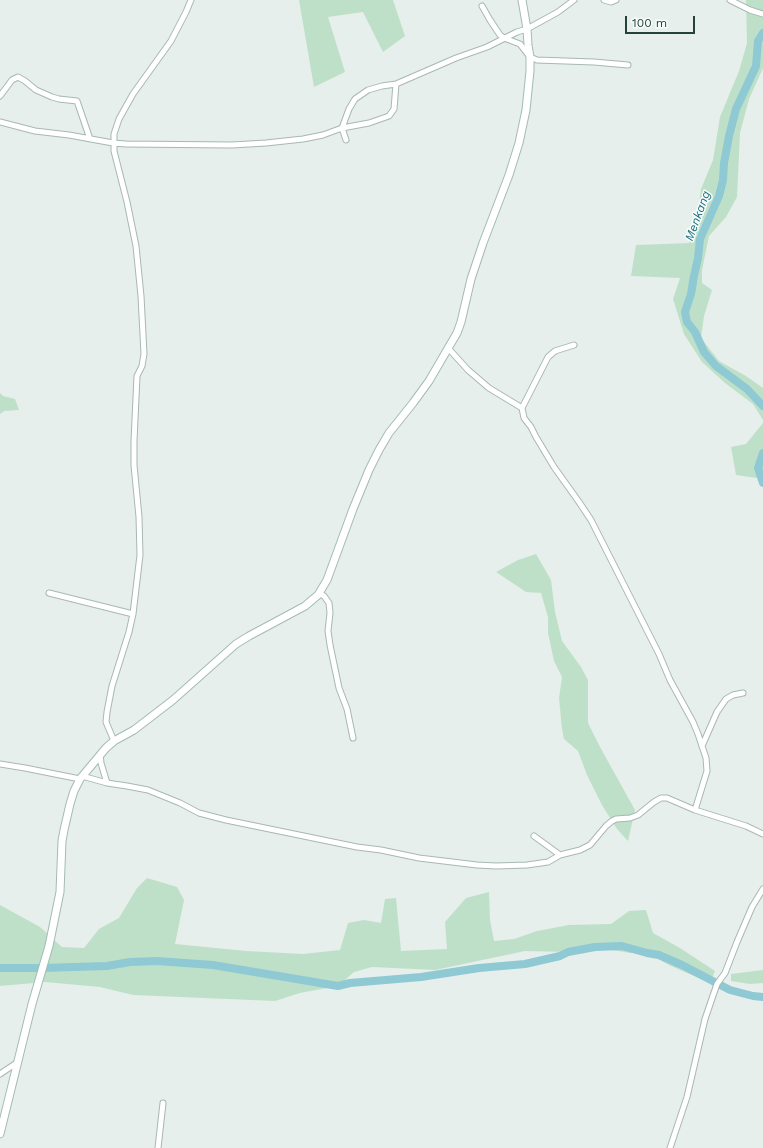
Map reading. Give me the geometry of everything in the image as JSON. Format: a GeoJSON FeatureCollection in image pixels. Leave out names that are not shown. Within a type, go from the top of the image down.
{"type":"FeatureCollection","features":[{"type":"Feature","properties":{"kind":"street"},"geometry":{"type":"LineString","coordinates":[[114,741],[106,722],[107,712],[112,686],[133,614],[140,555],[139,517],[134,465],[134,441],[137,376],[143,360],[141,296],[134,234],[113,143],[116,127],[125,108],[139,85],[172,41],[191,0]]}},
{"type":"Feature","properties":{"kind":"street"},"geometry":{"type":"LineString","coordinates":[[107,783],[100,754],[106,748],[114,741],[134,730],[173,700],[236,644],[305,606],[318,595],[327,580],[353,509],[379,450],[389,433],[429,381],[459,327],[471,279],[483,243],[510,175],[526,110],[530,57],[522,0]]}},
{"type":"Feature","properties":{"kind":"street"},"geometry":{"type":"LineString","coordinates":[[346,140],[342,128],[352,103],[358,95],[374,88],[396,84],[456,58],[487,47],[504,38],[527,29],[558,12],[574,0]]}},
{"type":"Feature","properties":{"kind":"street"},"geometry":{"type":"LineString","coordinates":[[604,0],[611,2],[616,0]]}},
{"type":"Feature","properties":{"kind":"street"},"geometry":{"type":"LineString","coordinates":[[730,0],[750,10],[763,14]]}},
{"type":"Feature","properties":{"kind":"street"},"geometry":{"type":"LineString","coordinates":[[482,6],[490,20],[504,38],[520,44],[530,57],[537,60],[628,65]]}},
{"type":"Feature","properties":{"kind":"street"},"geometry":{"type":"LineString","coordinates":[[0,96],[12,80],[18,77],[36,90],[52,97],[77,101],[90,139]]}},
{"type":"Feature","properties":{"kind":"street"},"geometry":{"type":"LineString","coordinates":[[0,122],[35,131],[69,135],[113,143],[160,145],[232,145],[266,143],[323,135],[342,128],[383,119],[391,114],[394,109],[396,84]]}},
{"type":"Feature","properties":{"kind":"street"},"geometry":{"type":"LineString","coordinates":[[574,345],[555,351],[548,358],[522,408],[524,418],[591,520],[651,638],[670,680],[693,722],[706,758],[707,771],[695,810]]}},
{"type":"Feature","properties":{"kind":"street"},"geometry":{"type":"LineString","coordinates":[[448,348],[468,370],[490,388],[522,408]]}},
{"type":"Feature","properties":{"kind":"street"},"geometry":{"type":"LineString","coordinates":[[49,593],[133,614]]}},
{"type":"Feature","properties":{"kind":"street"},"geometry":{"type":"LineString","coordinates":[[318,595],[320,594],[324,596],[329,603],[330,613],[328,631],[330,645],[339,688],[347,709],[353,738]]}},
{"type":"Feature","properties":{"kind":"street"},"geometry":{"type":"LineString","coordinates":[[702,746],[717,712],[726,699],[733,695],[743,693]]}},
{"type":"Feature","properties":{"kind":"street"},"geometry":{"type":"LineString","coordinates":[[0,1134],[32,1004],[49,946],[60,892],[62,841],[70,804],[74,791],[81,778],[106,748]]}},
{"type":"Feature","properties":{"kind":"street"},"geometry":{"type":"LineString","coordinates":[[0,764],[148,790],[180,803],[199,813],[294,835],[419,858],[477,865],[496,866],[540,864],[548,862],[560,855],[580,850],[590,845],[612,821],[638,815],[661,798],[667,798],[695,810],[746,826],[763,834]]}},
{"type":"Feature","properties":{"kind":"street"},"geometry":{"type":"LineString","coordinates":[[534,836],[560,855]]}},
{"type":"Feature","properties":{"kind":"street"},"geometry":{"type":"LineString","coordinates":[[670,1148],[687,1097],[705,1019],[716,984],[725,973],[752,907],[763,889]]}},
{"type":"Feature","properties":{"kind":"street"},"geometry":{"type":"LineString","coordinates":[[0,1074],[18,1062]]}},
{"type":"Feature","properties":{"kind":"street"},"geometry":{"type":"LineString","coordinates":[[158,1148],[163,1103]]}},
{"type":"Feature","properties":{"kind":"green space"},"geometry":{"type":"Polygon","coordinates":[[[299,0],[393,0],[405,36],[383,52],[363,12],[328,17],[345,72],[314,87],[299,0]]]}},
{"type":"Feature","properties":{"kind":"green space"},"geometry":{"type":"Polygon","coordinates":[[[746,0],[763,0],[763,68],[749,99],[740,133],[737,197],[726,217],[709,236],[702,270],[702,283],[712,290],[704,316],[701,338],[719,361],[746,376],[763,388],[763,420],[753,404],[725,383],[702,362],[684,334],[673,299],[680,278],[631,276],[636,245],[689,243],[695,230],[701,189],[713,160],[720,117],[739,71],[747,43],[746,0]]]}},
{"type":"Feature","properties":{"kind":"green space"},"geometry":{"type":"Polygon","coordinates":[[[0,393],[3,396],[15,399],[19,410],[4,411],[0,414],[0,393]]]}},
{"type":"Feature","properties":{"kind":"green space"},"geometry":{"type":"Polygon","coordinates":[[[763,423],[763,479],[736,475],[731,447],[746,444],[763,423]]]}},
{"type":"Feature","properties":{"kind":"green space"},"geometry":{"type":"Polygon","coordinates":[[[536,554],[551,580],[555,612],[562,641],[581,667],[588,680],[588,723],[635,810],[628,841],[617,829],[602,805],[587,775],[578,751],[564,739],[559,698],[562,677],[554,661],[548,633],[548,617],[541,593],[526,592],[496,572],[518,560],[536,554]]]}},
{"type":"Feature","properties":{"kind":"green space"},"geometry":{"type":"Polygon","coordinates":[[[147,878],[177,887],[184,900],[175,944],[246,951],[303,954],[340,950],[348,923],[364,920],[381,923],[385,899],[396,898],[401,951],[447,949],[445,922],[466,898],[489,892],[490,920],[494,941],[514,939],[537,931],[569,925],[611,924],[629,911],[646,910],[653,933],[680,948],[715,971],[710,983],[671,966],[647,953],[630,953],[595,947],[568,952],[525,951],[435,970],[372,967],[354,972],[338,986],[300,993],[275,1001],[133,995],[100,987],[45,982],[0,986],[0,905],[40,927],[62,947],[84,948],[99,929],[119,918],[137,888],[147,878]]]}},
{"type":"Feature","properties":{"kind":"green space"},"geometry":{"type":"Polygon","coordinates":[[[763,970],[763,983],[750,984],[731,981],[731,974],[763,970]]]}},
{"type":"Feature","properties":{"kind":"waterway","name":"Menkang"},"geometry":{"type":"LineString","coordinates":[[763,33],[758,41],[756,66],[736,109],[729,136],[724,163],[723,180],[719,196],[700,239],[691,294],[685,312],[687,322],[695,332],[704,352],[716,366],[747,389],[763,406]]}},
{"type":"Feature","properties":{"kind":"waterway","name":"Menkang"},"geometry":{"type":"LineString","coordinates":[[763,453],[758,468],[763,483]]}},
{"type":"Feature","properties":{"kind":"waterway"},"geometry":{"type":"LineString","coordinates":[[0,968],[107,966],[130,962],[157,961],[213,965],[338,986],[350,983],[421,977],[479,968],[525,964],[560,956],[568,952],[595,947],[622,946],[659,955],[682,965],[730,990],[763,997]]}}]}
